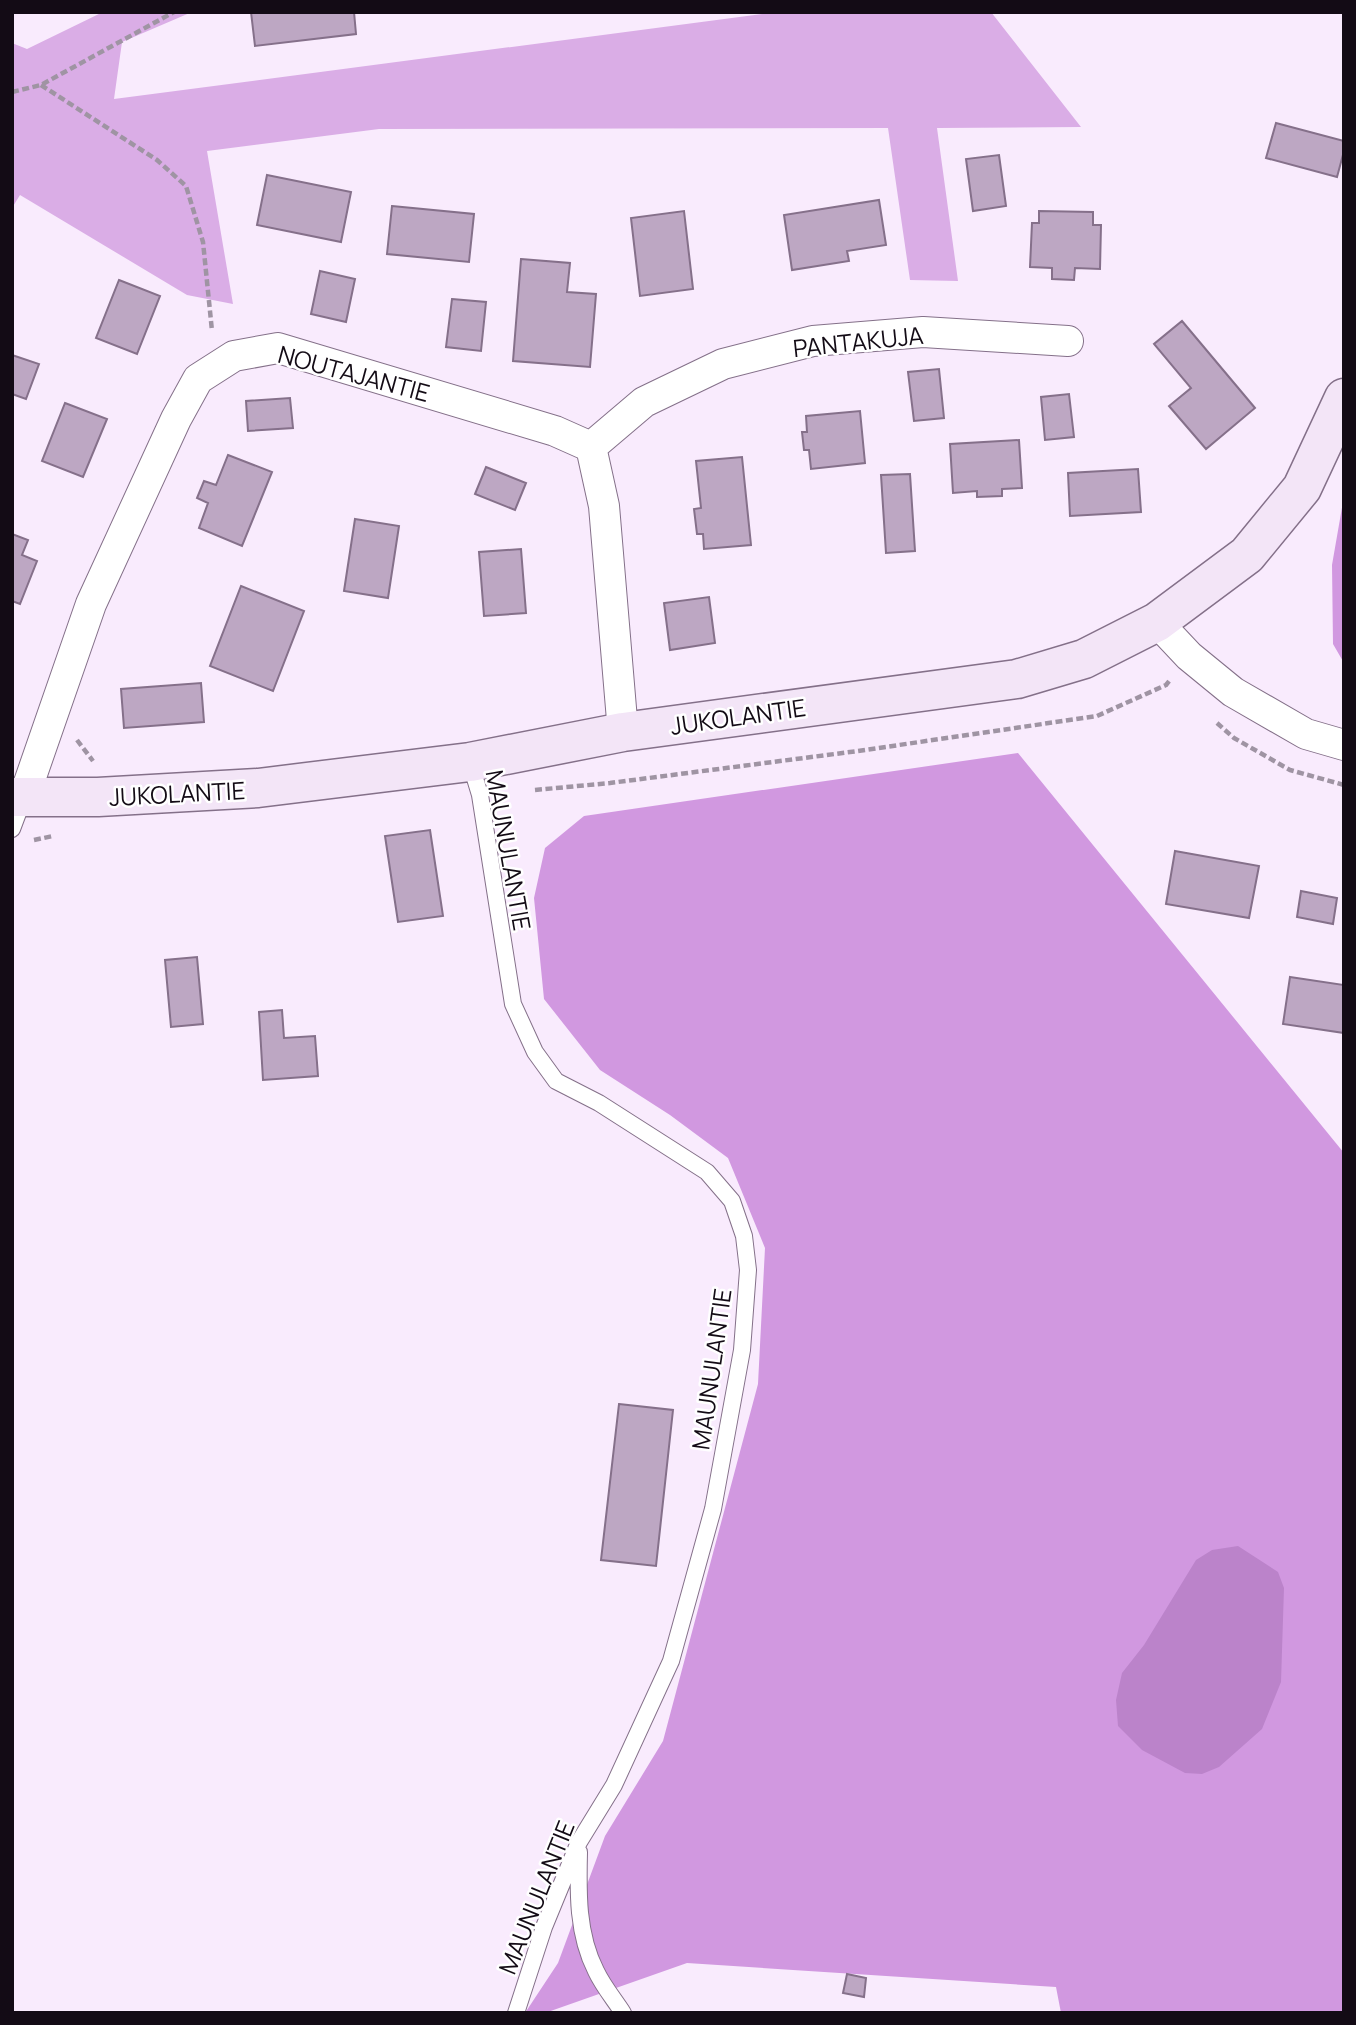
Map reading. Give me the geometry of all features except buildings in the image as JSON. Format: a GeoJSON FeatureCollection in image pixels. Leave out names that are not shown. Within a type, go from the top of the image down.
{"type":"FeatureCollection","features":[{"type":"Feature","properties":{"kind":"street","name":"PANTAKUJA"},"geometry":{"type":"LineString","coordinates":[[591,447],[644,402],[723,364],[813,341],[923,332],[1068,341]]}},
{"type":"Feature","properties":{"kind":"street","name":"NOUTAJANTIE"},"geometry":{"type":"LineString","coordinates":[[16,807],[97,591],[176,418],[198,379],[233,356],[278,348],[555,431],[591,447]]}},
{"type":"Feature","properties":{"kind":"street","name":"JUKOLANTIE"},"geometry":{"type":"LineString","coordinates":[[16,807],[98,797],[258,788],[470,762],[623,732],[1017,679],[1084,659],[1157,622],[1247,555],[1301,488],[1344,398]]}},
{"type":"Feature","properties":{"kind":"street"},"geometry":{"type":"LineString","coordinates":[[591,447],[604,506],[623,732]]}},
{"type":"Feature","properties":{"kind":"street"},"geometry":{"type":"LineString","coordinates":[[1157,622],[1189,656],[1233,692],[1306,734],[1344,745]]}},
{"type":"Feature","properties":{"kind":"lane","name":"MAUNULANTIE"},"geometry":{"type":"LineString","coordinates":[[470,762],[480,795],[513,1004],[535,1052],[556,1081],[598,1103],[707,1172],[732,1201],[744,1236],[748,1270],[742,1350],[713,1509],[671,1661],[614,1785],[579,1842],[544,1927],[516,2013]]}},
{"type":"Feature","properties":{"kind":"lane"},"geometry":{"type":"LineString","coordinates":[[579,1842],[578,1889],[583,1938],[596,1972],[623,2013]]}},
{"type":"Feature","properties":{"kind":"path"},"geometry":{"type":"LineString","coordinates":[[12,92],[41,85],[174,12]]}},
{"type":"Feature","properties":{"kind":"path"},"geometry":{"type":"LineString","coordinates":[[41,85],[157,160],[186,186],[203,242],[218,366]]}},
{"type":"Feature","properties":{"kind":"shaded area"},"geometry":{"type":"Polygon","coordinates":[[[103,12],[192,12],[122,42],[114,99],[778,12],[991,12],[1081,127],[937,128],[958,281],[910,280],[888,128],[379,129],[207,151],[233,304],[187,295],[20,195],[12,208],[12,43],[27,49],[103,12]]]}},
{"type":"Feature","properties":{"kind":"shaded area"},"geometry":{"type":"Polygon","coordinates":[[[1344,496],[1344,663],[1333,644],[1332,565],[1344,496]]]}},
{"type":"Feature","properties":{"kind":"shaded area"},"geometry":{"type":"Polygon","coordinates":[[[1018,753],[1344,1153],[1344,2013],[1061,2013],[1056,1987],[687,1963],[545,2013],[525,2013],[558,1963],[605,1836],[663,1741],[758,1384],[765,1248],[728,1158],[670,1115],[600,1070],[544,999],[534,898],[545,848],[584,816],[1018,753]]]}},
{"type":"Feature","properties":{"kind":"shaded area"},"geometry":{"type":"Polygon","coordinates":[[[1238,1546],[1278,1572],[1284,1588],[1281,1682],[1262,1729],[1219,1767],[1202,1774],[1185,1773],[1142,1750],[1118,1726],[1116,1700],[1122,1673],[1144,1645],[1196,1560],[1212,1550],[1238,1546]]]}}]}
